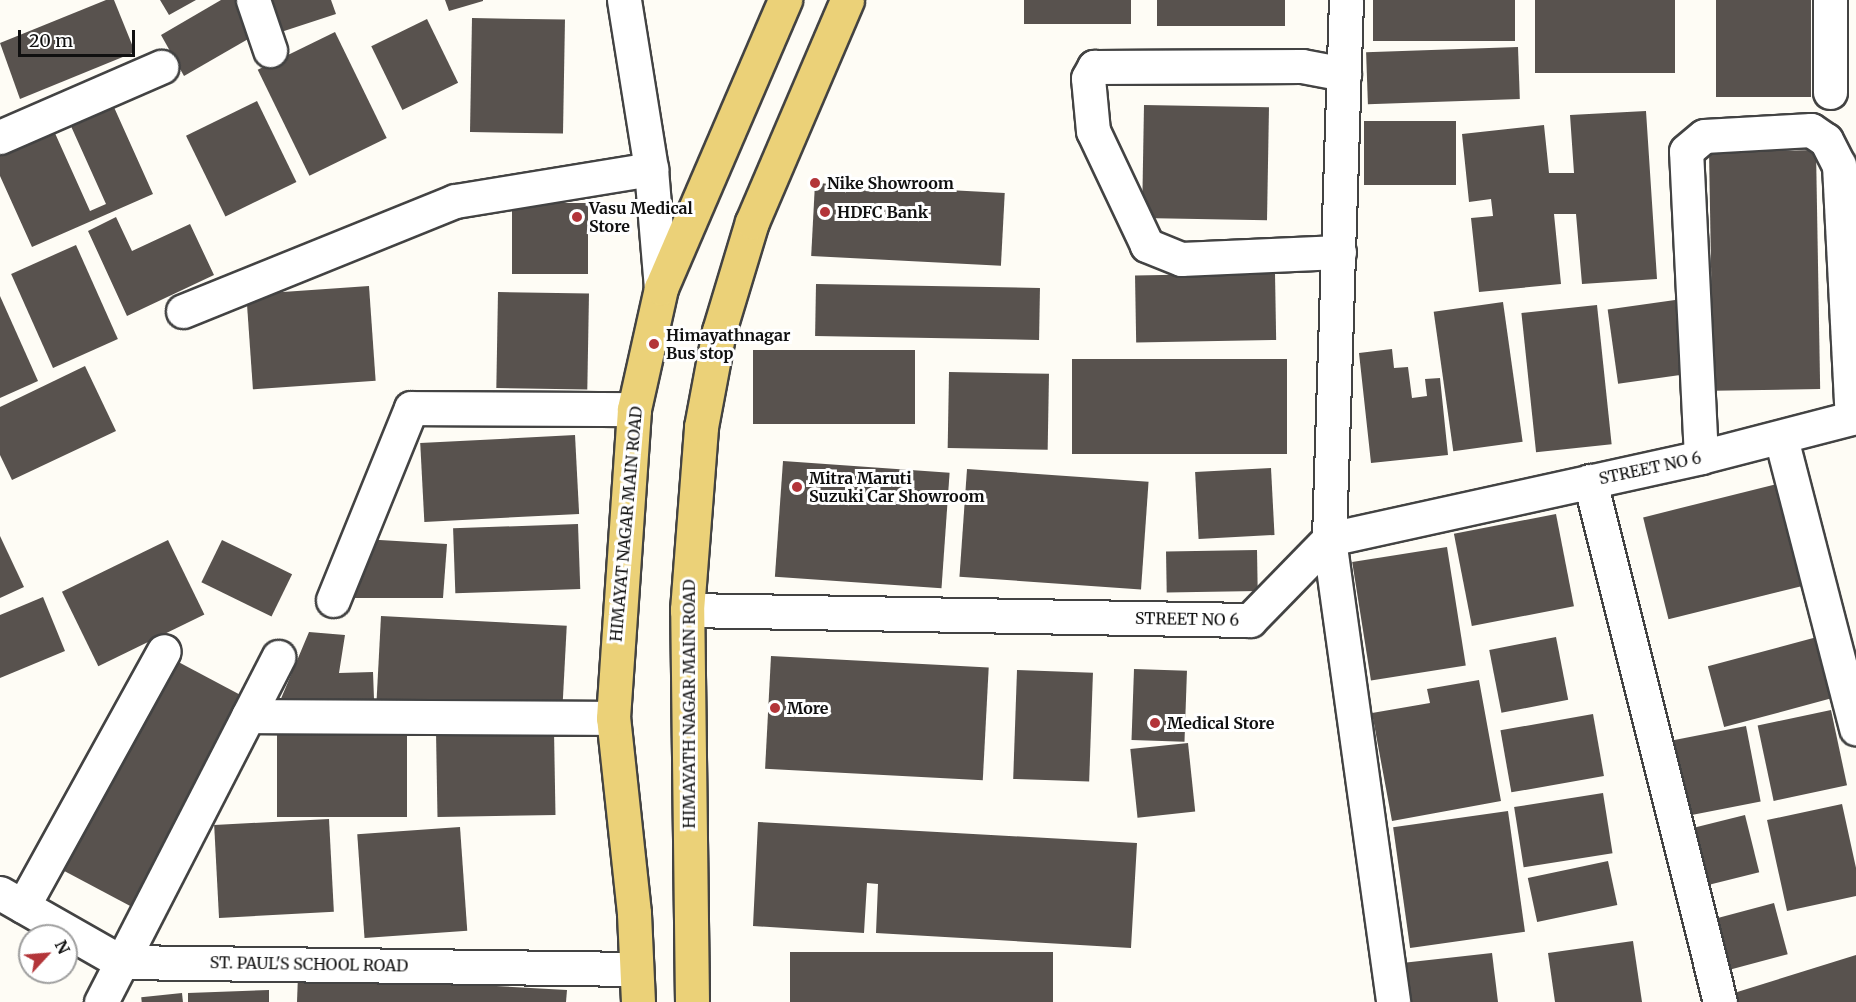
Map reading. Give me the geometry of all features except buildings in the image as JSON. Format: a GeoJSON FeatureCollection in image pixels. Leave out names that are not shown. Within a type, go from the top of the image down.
{"type":"FeatureCollection","features":[{"type":"Feature","properties":{"kind":"main road","name":"HIMAYAT NAGAR MAIN ROAD"},"geometry":{"type":"LineString","coordinates":[[638,1002],[634,913],[612,718],[634,409],[661,288],[785,0]]}},
{"type":"Feature","properties":{"kind":"main road","name":"HIMAYATH NAGAR MAIN ROAD"},"geometry":{"type":"LineString","coordinates":[[693,1002],[687,610],[700,427],[719,331],[753,222],[847,0]]}},
{"type":"Feature","properties":{"kind":"street"},"geometry":{"type":"LineString","coordinates":[[253,0],[270,50]]}},
{"type":"Feature","properties":{"kind":"street"},"geometry":{"type":"LineString","coordinates":[[624,0],[651,169],[661,288]]}},
{"type":"Feature","properties":{"kind":"street"},"geometry":{"type":"LineString","coordinates":[[1346,0],[1329,539],[1393,1002]]}},
{"type":"Feature","properties":{"kind":"street"},"geometry":{"type":"LineString","coordinates":[[1830,0],[1830,92]]}},
{"type":"Feature","properties":{"kind":"street"},"geometry":{"type":"LineString","coordinates":[[1339,252],[1181,259],[1147,245],[1092,131],[1088,78],[1095,67],[1302,66],[1344,74]]}},
{"type":"Feature","properties":{"kind":"street"},"geometry":{"type":"LineString","coordinates":[[0,137],[160,67]]}},
{"type":"Feature","properties":{"kind":"street"},"geometry":{"type":"LineString","coordinates":[[1701,457],[1686,151],[1704,136],[1811,130],[1826,140],[1839,165],[1854,417]]}},
{"type":"Feature","properties":{"kind":"street"},"geometry":{"type":"LineString","coordinates":[[183,311],[455,201],[651,169]]}},
{"type":"Feature","properties":{"kind":"street"},"geometry":{"type":"LineString","coordinates":[[333,600],[411,408],[634,409]]}},
{"type":"Feature","properties":{"kind":"street","name":"STREET NO 6"},"geometry":{"type":"LineString","coordinates":[[687,610],[1250,620],[1329,539],[1701,457],[1781,438],[1854,417]]}},
{"type":"Feature","properties":{"kind":"street"},"geometry":{"type":"LineString","coordinates":[[1781,438],[1856,728]]}},
{"type":"Feature","properties":{"kind":"street"},"geometry":{"type":"LineString","coordinates":[[1590,482],[1720,1002]]}},
{"type":"Feature","properties":{"kind":"street"},"geometry":{"type":"LineString","coordinates":[[12,900],[164,651]]}},
{"type":"Feature","properties":{"kind":"street"},"geometry":{"type":"LineString","coordinates":[[101,1002],[279,657]]}},
{"type":"Feature","properties":{"kind":"street"},"geometry":{"type":"LineString","coordinates":[[248,716],[612,718]]}},
{"type":"Feature","properties":{"kind":"street","name":"ST. PAUL'S SCHOOL ROAD"},"geometry":{"type":"LineString","coordinates":[[12,900],[121,962],[636,969]]}},
{"type":"Feature","properties":{"kind":"place","name":"Nike Showroom"},"geometry":{"type":"Point","coordinates":[815,183]}},
{"type":"Feature","properties":{"kind":"place","name":"HDFC Bank"},"geometry":{"type":"Point","coordinates":[825,212]}},
{"type":"Feature","properties":{"kind":"place","name":"Vasu Medical Store"},"geometry":{"type":"Point","coordinates":[577,217]}},
{"type":"Feature","properties":{"kind":"place","name":"Himayathnagar Bus stop"},"geometry":{"type":"Point","coordinates":[654,344]}},
{"type":"Feature","properties":{"kind":"place","name":"Mitra Maruti Suzuki Car Showroom"},"geometry":{"type":"Point","coordinates":[797,487]}},
{"type":"Feature","properties":{"kind":"place","name":"More"},"geometry":{"type":"Point","coordinates":[775,708]}},
{"type":"Feature","properties":{"kind":"place","name":"Medical Store"},"geometry":{"type":"Point","coordinates":[1155,723]}}]}
